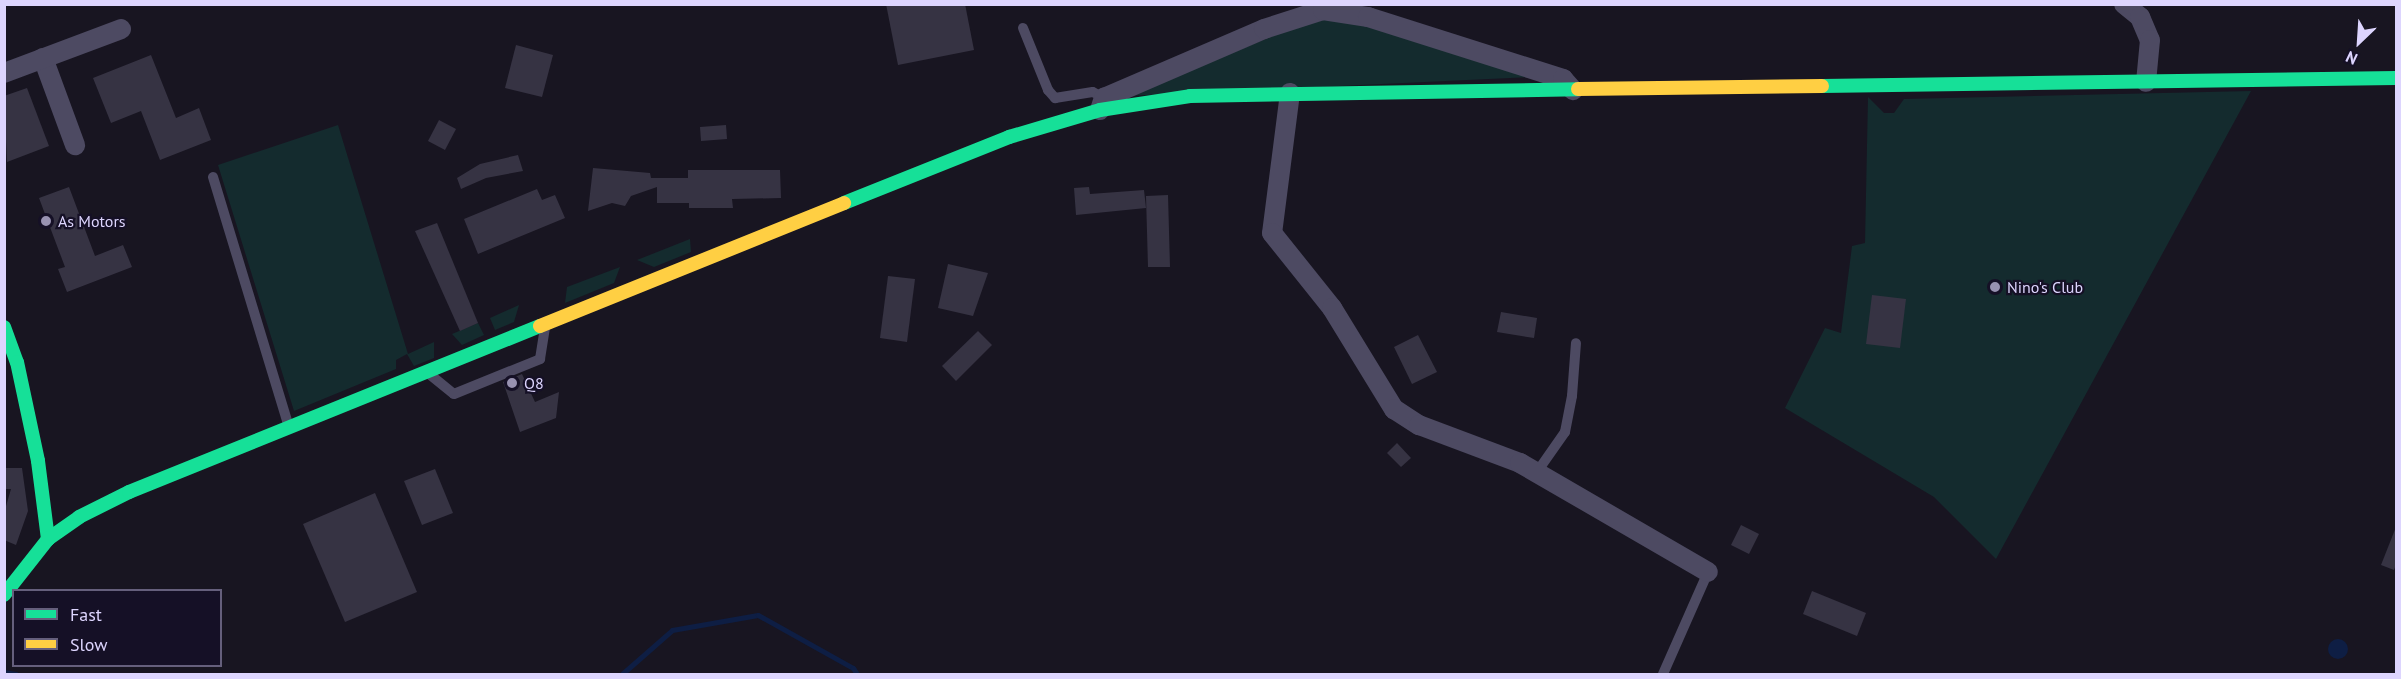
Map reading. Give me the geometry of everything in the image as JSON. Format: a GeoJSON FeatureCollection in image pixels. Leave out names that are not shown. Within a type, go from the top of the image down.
{"type":"FeatureCollection","features":[{"type":"Feature","properties":{"kind":"main road"},"geometry":{"type":"LineString","coordinates":[[4,596],[48,539],[79,517],[129,492],[1009,137],[1102,104],[1190,96],[1290,93],[2397,78]]}},
{"type":"Feature","properties":{"kind":"main road"},"geometry":{"type":"LineString","coordinates":[[4,327],[17,362],[33,439],[48,539]]}},
{"type":"Feature","properties":{"kind":"street"},"geometry":{"type":"LineString","coordinates":[[2124,4],[2140,17],[2150,40],[2146,82]]}},
{"type":"Feature","properties":{"kind":"street"},"geometry":{"type":"LineString","coordinates":[[1102,104],[1264,29],[1321,8],[1368,17],[1531,68],[1563,79],[1573,90]]}},
{"type":"Feature","properties":{"kind":"street"},"geometry":{"type":"LineString","coordinates":[[4,73],[121,29]]}},
{"type":"Feature","properties":{"kind":"street"},"geometry":{"type":"LineString","coordinates":[[43,58],[75,144]]}},
{"type":"Feature","properties":{"kind":"street"},"geometry":{"type":"LineString","coordinates":[[1290,93],[1272,233],[1332,308],[1395,409],[1419,425],[1537,472],[1708,573]]}},
{"type":"Feature","properties":{"kind":"lane"},"geometry":{"type":"LineString","coordinates":[[1023,28],[1048,90],[1055,98],[1094,92],[1102,104]]}},
{"type":"Feature","properties":{"kind":"lane"},"geometry":{"type":"LineString","coordinates":[[213,177],[289,427]]}},
{"type":"Feature","properties":{"kind":"lane"},"geometry":{"type":"LineString","coordinates":[[428,373],[454,394],[540,360],[545,324]]}},
{"type":"Feature","properties":{"kind":"lane"},"geometry":{"type":"LineString","coordinates":[[1537,472],[1550,459],[1565,432],[1572,396],[1576,343]]}},
{"type":"Feature","properties":{"kind":"lane"},"geometry":{"type":"LineString","coordinates":[[1664,675],[1708,573]]}},
{"type":"Feature","properties":{"kind":"green space"},"geometry":{"type":"Polygon","coordinates":[[[1325,19],[1369,24],[1534,77],[1125,96],[1308,22],[1325,19]]]}},
{"type":"Feature","properties":{"kind":"green space","name":"Nino's Club"},"geometry":{"type":"Polygon","coordinates":[[[2251,91],[1996,559],[1934,497],[1785,408],[1825,328],[1841,333],[1852,246],[1865,243],[1868,97],[1884,113],[1894,113],[1904,99],[2251,91]]]}},
{"type":"Feature","properties":{"kind":"green space"},"geometry":{"type":"Polygon","coordinates":[[[338,125],[408,354],[434,342],[434,358],[414,366],[407,354],[396,360],[396,369],[294,411],[218,165],[338,125]]]}},
{"type":"Feature","properties":{"kind":"green space"},"geometry":{"type":"Polygon","coordinates":[[[690,239],[691,252],[654,267],[637,260],[690,239]]]}},
{"type":"Feature","properties":{"kind":"green space"},"geometry":{"type":"Polygon","coordinates":[[[620,267],[614,283],[565,303],[567,287],[620,267]]]}},
{"type":"Feature","properties":{"kind":"green space"},"geometry":{"type":"Polygon","coordinates":[[[519,305],[514,322],[495,330],[490,318],[519,305]]]}},
{"type":"Feature","properties":{"kind":"green space"},"geometry":{"type":"Polygon","coordinates":[[[478,323],[484,335],[462,345],[452,334],[478,323]]]}},
{"type":"Feature","properties":{"kind":"water"},"geometry":{"type":"Polygon","coordinates":[[[2334,639],[2342,639],[2348,645],[2348,653],[2342,659],[2334,659],[2328,653],[2328,645],[2334,639]]]}},
{"type":"Feature","properties":{"kind":"building"},"geometry":{"type":"Polygon","coordinates":[[[886,4],[965,4],[974,50],[898,65],[886,4]]]}},
{"type":"Feature","properties":{"kind":"building"},"geometry":{"type":"Polygon","coordinates":[[[516,45],[553,55],[542,97],[505,88],[516,45]]]}},
{"type":"Feature","properties":{"kind":"building"},"geometry":{"type":"Polygon","coordinates":[[[151,55],[176,118],[199,108],[211,140],[160,160],[141,111],[111,123],[93,78],[151,55]]]}},
{"type":"Feature","properties":{"kind":"building"},"geometry":{"type":"Polygon","coordinates":[[[27,88],[49,146],[7,162],[4,96],[27,88]]]}},
{"type":"Feature","properties":{"kind":"building"},"geometry":{"type":"Polygon","coordinates":[[[439,120],[456,129],[445,150],[428,141],[439,120]]]}},
{"type":"Feature","properties":{"kind":"building"},"geometry":{"type":"Polygon","coordinates":[[[726,125],[727,139],[701,141],[700,127],[726,125]]]}},
{"type":"Feature","properties":{"kind":"building"},"geometry":{"type":"Polygon","coordinates":[[[518,155],[523,171],[486,178],[461,189],[457,178],[480,164],[518,155]]]}},
{"type":"Feature","properties":{"kind":"building"},"geometry":{"type":"Polygon","coordinates":[[[593,168],[650,173],[651,178],[688,178],[688,170],[780,170],[781,198],[732,199],[733,208],[689,208],[689,203],[657,203],[657,187],[631,196],[625,206],[612,203],[588,211],[593,168]]]}},
{"type":"Feature","properties":{"kind":"building"},"geometry":{"type":"Polygon","coordinates":[[[69,187],[95,256],[123,245],[132,267],[67,292],[58,269],[65,267],[39,198],[69,187]]]}},
{"type":"Feature","properties":{"kind":"building"},"geometry":{"type":"Polygon","coordinates":[[[1089,187],[1090,194],[1144,190],[1146,208],[1076,215],[1074,188],[1089,187]]]}},
{"type":"Feature","properties":{"kind":"building"},"geometry":{"type":"Polygon","coordinates":[[[537,189],[542,200],[555,195],[565,218],[478,254],[464,219],[537,189]]]}},
{"type":"Feature","properties":{"kind":"building"},"geometry":{"type":"Polygon","coordinates":[[[1168,195],[1170,267],[1148,267],[1146,196],[1168,195]]]}},
{"type":"Feature","properties":{"kind":"building"},"geometry":{"type":"Polygon","coordinates":[[[437,223],[478,323],[460,331],[415,231],[437,223]]]}},
{"type":"Feature","properties":{"kind":"building"},"geometry":{"type":"Polygon","coordinates":[[[948,264],[988,273],[973,316],[938,308],[948,264]]]}},
{"type":"Feature","properties":{"kind":"building"},"geometry":{"type":"Polygon","coordinates":[[[888,276],[915,279],[907,342],[880,338],[888,276]]]}},
{"type":"Feature","properties":{"kind":"building"},"geometry":{"type":"Polygon","coordinates":[[[1872,295],[1906,299],[1900,348],[1866,344],[1872,295]]]}},
{"type":"Feature","properties":{"kind":"building"},"geometry":{"type":"Polygon","coordinates":[[[1501,312],[1537,318],[1534,338],[1497,332],[1501,312]]]}},
{"type":"Feature","properties":{"kind":"building"},"geometry":{"type":"Polygon","coordinates":[[[978,331],[992,345],[956,381],[942,366],[978,331]]]}},
{"type":"Feature","properties":{"kind":"building"},"geometry":{"type":"Polygon","coordinates":[[[1418,335],[1437,372],[1412,384],[1394,347],[1418,335]]]}},
{"type":"Feature","properties":{"kind":"building"},"geometry":{"type":"Polygon","coordinates":[[[522,374],[535,402],[559,392],[556,418],[520,432],[503,382],[522,374]]]}},
{"type":"Feature","properties":{"kind":"building"},"geometry":{"type":"Polygon","coordinates":[[[1397,443],[1411,458],[1401,467],[1387,453],[1397,443]]]}},
{"type":"Feature","properties":{"kind":"building"},"geometry":{"type":"Polygon","coordinates":[[[4,468],[22,468],[28,511],[16,545],[4,540],[4,513],[11,489],[4,489],[4,468]]]}},
{"type":"Feature","properties":{"kind":"building"},"geometry":{"type":"Polygon","coordinates":[[[435,469],[453,513],[422,525],[404,481],[435,469]]]}},
{"type":"Feature","properties":{"kind":"building"},"geometry":{"type":"Polygon","coordinates":[[[375,493],[417,592],[345,622],[303,524],[375,493]]]}},
{"type":"Feature","properties":{"kind":"building"},"geometry":{"type":"Polygon","coordinates":[[[1741,525],[1759,534],[1749,554],[1731,545],[1741,525]]]}},
{"type":"Feature","properties":{"kind":"building"},"geometry":{"type":"Polygon","coordinates":[[[2396,527],[2397,562],[2394,570],[2381,565],[2396,527]]]}},
{"type":"Feature","properties":{"kind":"building"},"geometry":{"type":"Polygon","coordinates":[[[1812,591],[1866,613],[1857,636],[1803,614],[1812,591]]]}},
{"type":"Feature","properties":{"kind":"waterway"},"geometry":{"type":"LineString","coordinates":[[622,674],[672,630],[758,615],[853,668],[857,674]]}},
{"type":"Feature","properties":{"kind":"waterway"},"geometry":{"type":"LineString","coordinates":[[4,672],[16,674]]}},
{"type":"Feature","properties":{"kind":"traffic: fast"},"geometry":{"type":"LineString","coordinates":[[1822,86],[2396,78]]}},
{"type":"Feature","properties":{"kind":"traffic: fast"},"geometry":{"type":"LineString","coordinates":[[844,203],[1009,137],[1100,110],[1190,96],[1578,89]]}},
{"type":"Feature","properties":{"kind":"traffic: fast"},"geometry":{"type":"LineString","coordinates":[[4,595],[48,539],[79,517],[129,492],[540,326]]}},
{"type":"Feature","properties":{"kind":"traffic: fast"},"geometry":{"type":"LineString","coordinates":[[4,327],[17,362],[38,461],[48,539]]}},
{"type":"Feature","properties":{"kind":"traffic: slow"},"geometry":{"type":"LineString","coordinates":[[1578,89],[1822,86]]}},
{"type":"Feature","properties":{"kind":"traffic: slow"},"geometry":{"type":"LineString","coordinates":[[540,326],[844,203]]}},
{"type":"Feature","properties":{"kind":"place","name":"As Motors"},"geometry":{"type":"Point","coordinates":[46,221]}},
{"type":"Feature","properties":{"kind":"place","name":"Nino's Club"},"geometry":{"type":"Point","coordinates":[1995,287]}},
{"type":"Feature","properties":{"kind":"place","name":"Q8"},"geometry":{"type":"Point","coordinates":[512,383]}}]}
